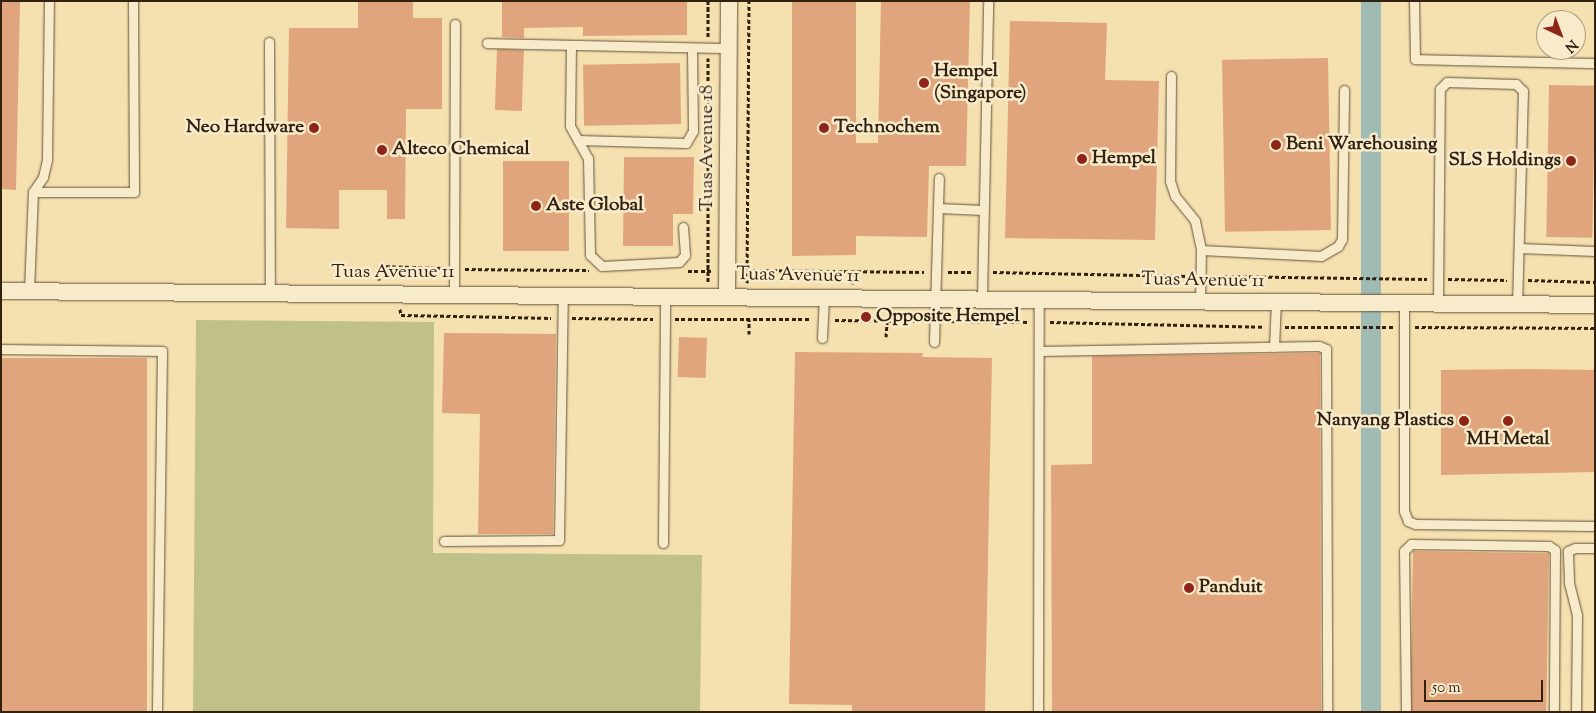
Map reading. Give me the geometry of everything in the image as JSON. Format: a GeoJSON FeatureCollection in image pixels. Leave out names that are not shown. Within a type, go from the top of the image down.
{"type":"FeatureCollection","features":[{"type":"Feature","properties":{"kind":"street","name":"Tuas Avenue 18"},"geometry":{"type":"LineString","coordinates":[[727,295],[729,1]]}},
{"type":"Feature","properties":{"kind":"street","name":"Tuas Avenue 11"},"geometry":{"type":"LineString","coordinates":[[1,291],[747,295],[1595,305]]}},
{"type":"Feature","properties":{"kind":"lane"},"geometry":{"type":"LineString","coordinates":[[29,291],[33,192],[43,177],[47,160],[49,1]]}},
{"type":"Feature","properties":{"kind":"lane"},"geometry":{"type":"LineString","coordinates":[[33,192],[134,192],[133,1]]}},
{"type":"Feature","properties":{"kind":"lane"},"geometry":{"type":"LineString","coordinates":[[982,298],[988,1]]}},
{"type":"Feature","properties":{"kind":"lane"},"geometry":{"type":"LineString","coordinates":[[1414,1],[1415,60],[1595,63]]}},
{"type":"Feature","properties":{"kind":"lane"},"geometry":{"type":"LineString","coordinates":[[454,293],[456,24]]}},
{"type":"Feature","properties":{"kind":"lane"},"geometry":{"type":"LineString","coordinates":[[269,42],[270,292]]}},
{"type":"Feature","properties":{"kind":"lane"},"geometry":{"type":"LineString","coordinates":[[487,43],[729,48]]}},
{"type":"Feature","properties":{"kind":"lane"},"geometry":{"type":"LineString","coordinates":[[571,45],[570,126],[588,158],[590,255],[602,266],[679,262],[685,255],[683,227]]}},
{"type":"Feature","properties":{"kind":"lane"},"geometry":{"type":"LineString","coordinates":[[578,140],[686,143],[693,131],[692,48]]}},
{"type":"Feature","properties":{"kind":"lane"},"geometry":{"type":"LineString","coordinates":[[1171,76],[1170,181],[1175,196],[1195,221],[1201,250],[1200,300]]}},
{"type":"Feature","properties":{"kind":"lane"},"geometry":{"type":"LineString","coordinates":[[1438,303],[1440,89],[1444,83],[1516,84],[1523,91],[1517,304]]}},
{"type":"Feature","properties":{"kind":"lane"},"geometry":{"type":"LineString","coordinates":[[1201,250],[1321,256],[1338,246],[1342,239],[1344,90]]}},
{"type":"Feature","properties":{"kind":"lane"},"geometry":{"type":"LineString","coordinates":[[934,342],[939,178]]}},
{"type":"Feature","properties":{"kind":"lane"},"geometry":{"type":"LineString","coordinates":[[938,208],[984,210]]}},
{"type":"Feature","properties":{"kind":"lane"},"geometry":{"type":"LineString","coordinates":[[1519,248],[1595,251]]}},
{"type":"Feature","properties":{"kind":"lane"},"geometry":{"type":"LineString","coordinates":[[444,541],[560,540],[563,294]]}},
{"type":"Feature","properties":{"kind":"lane"},"geometry":{"type":"LineString","coordinates":[[663,543],[665,295]]}},
{"type":"Feature","properties":{"kind":"lane"},"geometry":{"type":"LineString","coordinates":[[822,338],[824,296]]}},
{"type":"Feature","properties":{"kind":"lane"},"geometry":{"type":"LineString","coordinates":[[1038,712],[1039,299]]}},
{"type":"Feature","properties":{"kind":"lane"},"geometry":{"type":"LineString","coordinates":[[1274,346],[1276,302]]}},
{"type":"Feature","properties":{"kind":"lane"},"geometry":{"type":"LineString","coordinates":[[1404,303],[1404,511],[1408,521],[1415,524],[1595,526]]}},
{"type":"Feature","properties":{"kind":"lane"},"geometry":{"type":"LineString","coordinates":[[1039,352],[1274,346],[1319,346],[1328,351],[1327,712]]}},
{"type":"Feature","properties":{"kind":"lane"},"geometry":{"type":"LineString","coordinates":[[1,349],[162,351],[157,712]]}},
{"type":"Feature","properties":{"kind":"lane"},"geometry":{"type":"LineString","coordinates":[[1406,712],[1404,552],[1411,544],[1549,546],[1555,550],[1554,712]]}},
{"type":"Feature","properties":{"kind":"lane"},"geometry":{"type":"LineString","coordinates":[[1576,712],[1577,615],[1569,582],[1568,551],[1575,548],[1595,548]]}},
{"type":"Feature","properties":{"kind":"path"},"geometry":{"type":"LineString","coordinates":[[708,1],[708,295]]}},
{"type":"Feature","properties":{"kind":"path"},"geometry":{"type":"LineString","coordinates":[[747,295],[749,1]]}},
{"type":"Feature","properties":{"kind":"path"},"geometry":{"type":"LineString","coordinates":[[398,293],[401,315],[665,319],[934,320],[1275,327],[1595,328]]}},
{"type":"Feature","properties":{"kind":"path"},"geometry":{"type":"LineString","coordinates":[[749,319],[749,334]]}},
{"type":"Feature","properties":{"kind":"path"},"geometry":{"type":"LineString","coordinates":[[886,337],[887,321]]}},
{"type":"Feature","properties":{"kind":"green space"},"geometry":{"type":"Polygon","coordinates":[[[196,320],[434,322],[433,553],[702,555],[700,712],[193,712],[196,320]]]}},
{"type":"Feature","properties":{"kind":"water"},"geometry":{"type":"Polygon","coordinates":[[[1361,1],[1381,1],[1381,712],[1361,712],[1361,1]]]}},
{"type":"Feature","properties":{"kind":"building"},"geometry":{"type":"Polygon","coordinates":[[[1,1],[20,1],[16,190],[1,189],[1,1]]]}},
{"type":"Feature","properties":{"kind":"building"},"geometry":{"type":"Polygon","coordinates":[[[502,1],[687,1],[687,35],[583,36],[583,27],[524,28],[524,38],[502,37],[502,1]]]}},
{"type":"Feature","properties":{"kind":"building"},"geometry":{"type":"Polygon","coordinates":[[[792,1],[856,1],[856,143],[878,143],[881,1],[970,1],[966,166],[929,166],[927,237],[856,236],[856,255],[792,256],[792,1]]]}},
{"type":"Feature","properties":{"kind":"building"},"geometry":{"type":"Polygon","coordinates":[[[358,2],[413,2],[413,18],[442,18],[442,109],[406,109],[405,219],[387,219],[387,190],[339,190],[339,229],[286,228],[289,28],[358,28],[358,2]]]}},
{"type":"Feature","properties":{"kind":"building","name":"Hempel"},"geometry":{"type":"Polygon","coordinates":[[[1010,21],[1107,23],[1105,80],[1159,81],[1155,240],[1005,238],[1010,21]]]}},
{"type":"Feature","properties":{"kind":"building"},"geometry":{"type":"Polygon","coordinates":[[[497,49],[524,50],[522,111],[495,110],[497,49]]]}},
{"type":"Feature","properties":{"kind":"building","name":"Beni Warehousing"},"geometry":{"type":"Polygon","coordinates":[[[1328,58],[1331,230],[1225,232],[1222,60],[1328,58]]]}},
{"type":"Feature","properties":{"kind":"building"},"geometry":{"type":"Polygon","coordinates":[[[680,63],[681,124],[584,126],[583,65],[680,63]]]}},
{"type":"Feature","properties":{"kind":"building","name":"SLS Holdings"},"geometry":{"type":"Polygon","coordinates":[[[1549,85],[1595,86],[1592,238],[1546,237],[1549,85]]]}},
{"type":"Feature","properties":{"kind":"building"},"geometry":{"type":"Polygon","coordinates":[[[624,157],[694,157],[693,214],[673,214],[673,246],[623,246],[624,157]]]}},
{"type":"Feature","properties":{"kind":"building","name":"Aste Global"},"geometry":{"type":"Polygon","coordinates":[[[503,161],[569,161],[569,251],[503,251],[503,161]]]}},
{"type":"Feature","properties":{"kind":"building"},"geometry":{"type":"Polygon","coordinates":[[[444,333],[556,334],[553,534],[478,534],[480,414],[442,413],[444,333]]]}},
{"type":"Feature","properties":{"kind":"building"},"geometry":{"type":"Polygon","coordinates":[[[679,337],[707,338],[706,378],[678,377],[679,337]]]}},
{"type":"Feature","properties":{"kind":"building"},"geometry":{"type":"Polygon","coordinates":[[[795,352],[923,353],[922,357],[992,358],[985,712],[852,712],[852,705],[789,704],[795,352]]]}},
{"type":"Feature","properties":{"kind":"building","name":"Panduit"},"geometry":{"type":"Polygon","coordinates":[[[1320,353],[1321,712],[1052,712],[1051,465],[1092,464],[1092,356],[1320,353]]]}},
{"type":"Feature","properties":{"kind":"building"},"geometry":{"type":"Polygon","coordinates":[[[1,358],[147,358],[147,712],[1,712],[1,358]]]}},
{"type":"Feature","properties":{"kind":"building"},"geometry":{"type":"Polygon","coordinates":[[[1441,370],[1595,370],[1595,472],[1441,475],[1441,370]]]}},
{"type":"Feature","properties":{"kind":"building"},"geometry":{"type":"Polygon","coordinates":[[[1413,551],[1549,553],[1546,712],[1410,712],[1413,551]]]}},
{"type":"Feature","properties":{"kind":"place","name":"Hempel (Singapore)"},"geometry":{"type":"Point","coordinates":[924,83]}},
{"type":"Feature","properties":{"kind":"place","name":"Neo Hardware"},"geometry":{"type":"Point","coordinates":[314,128]}},
{"type":"Feature","properties":{"kind":"place","name":"Technochem"},"geometry":{"type":"Point","coordinates":[824,128]}},
{"type":"Feature","properties":{"kind":"place","name":"Beni Warehousing"},"geometry":{"type":"Point","coordinates":[1276,145]}},
{"type":"Feature","properties":{"kind":"place","name":"Alteco Chemical"},"geometry":{"type":"Point","coordinates":[382,150]}},
{"type":"Feature","properties":{"kind":"place","name":"Hempel"},"geometry":{"type":"Point","coordinates":[1082,159]}},
{"type":"Feature","properties":{"kind":"place","name":"SLS Holdings"},"geometry":{"type":"Point","coordinates":[1571,161]}},
{"type":"Feature","properties":{"kind":"place","name":"Aste Global"},"geometry":{"type":"Point","coordinates":[536,206]}},
{"type":"Feature","properties":{"kind":"place","name":"Opposite Hempel"},"geometry":{"type":"Point","coordinates":[866,317]}},
{"type":"Feature","properties":{"kind":"place","name":"Nanyang Plastics"},"geometry":{"type":"Point","coordinates":[1464,421]}},
{"type":"Feature","properties":{"kind":"place","name":"MH Metal"},"geometry":{"type":"Point","coordinates":[1508,421]}},
{"type":"Feature","properties":{"kind":"place","name":"Panduit"},"geometry":{"type":"Point","coordinates":[1189,588]}}]}
